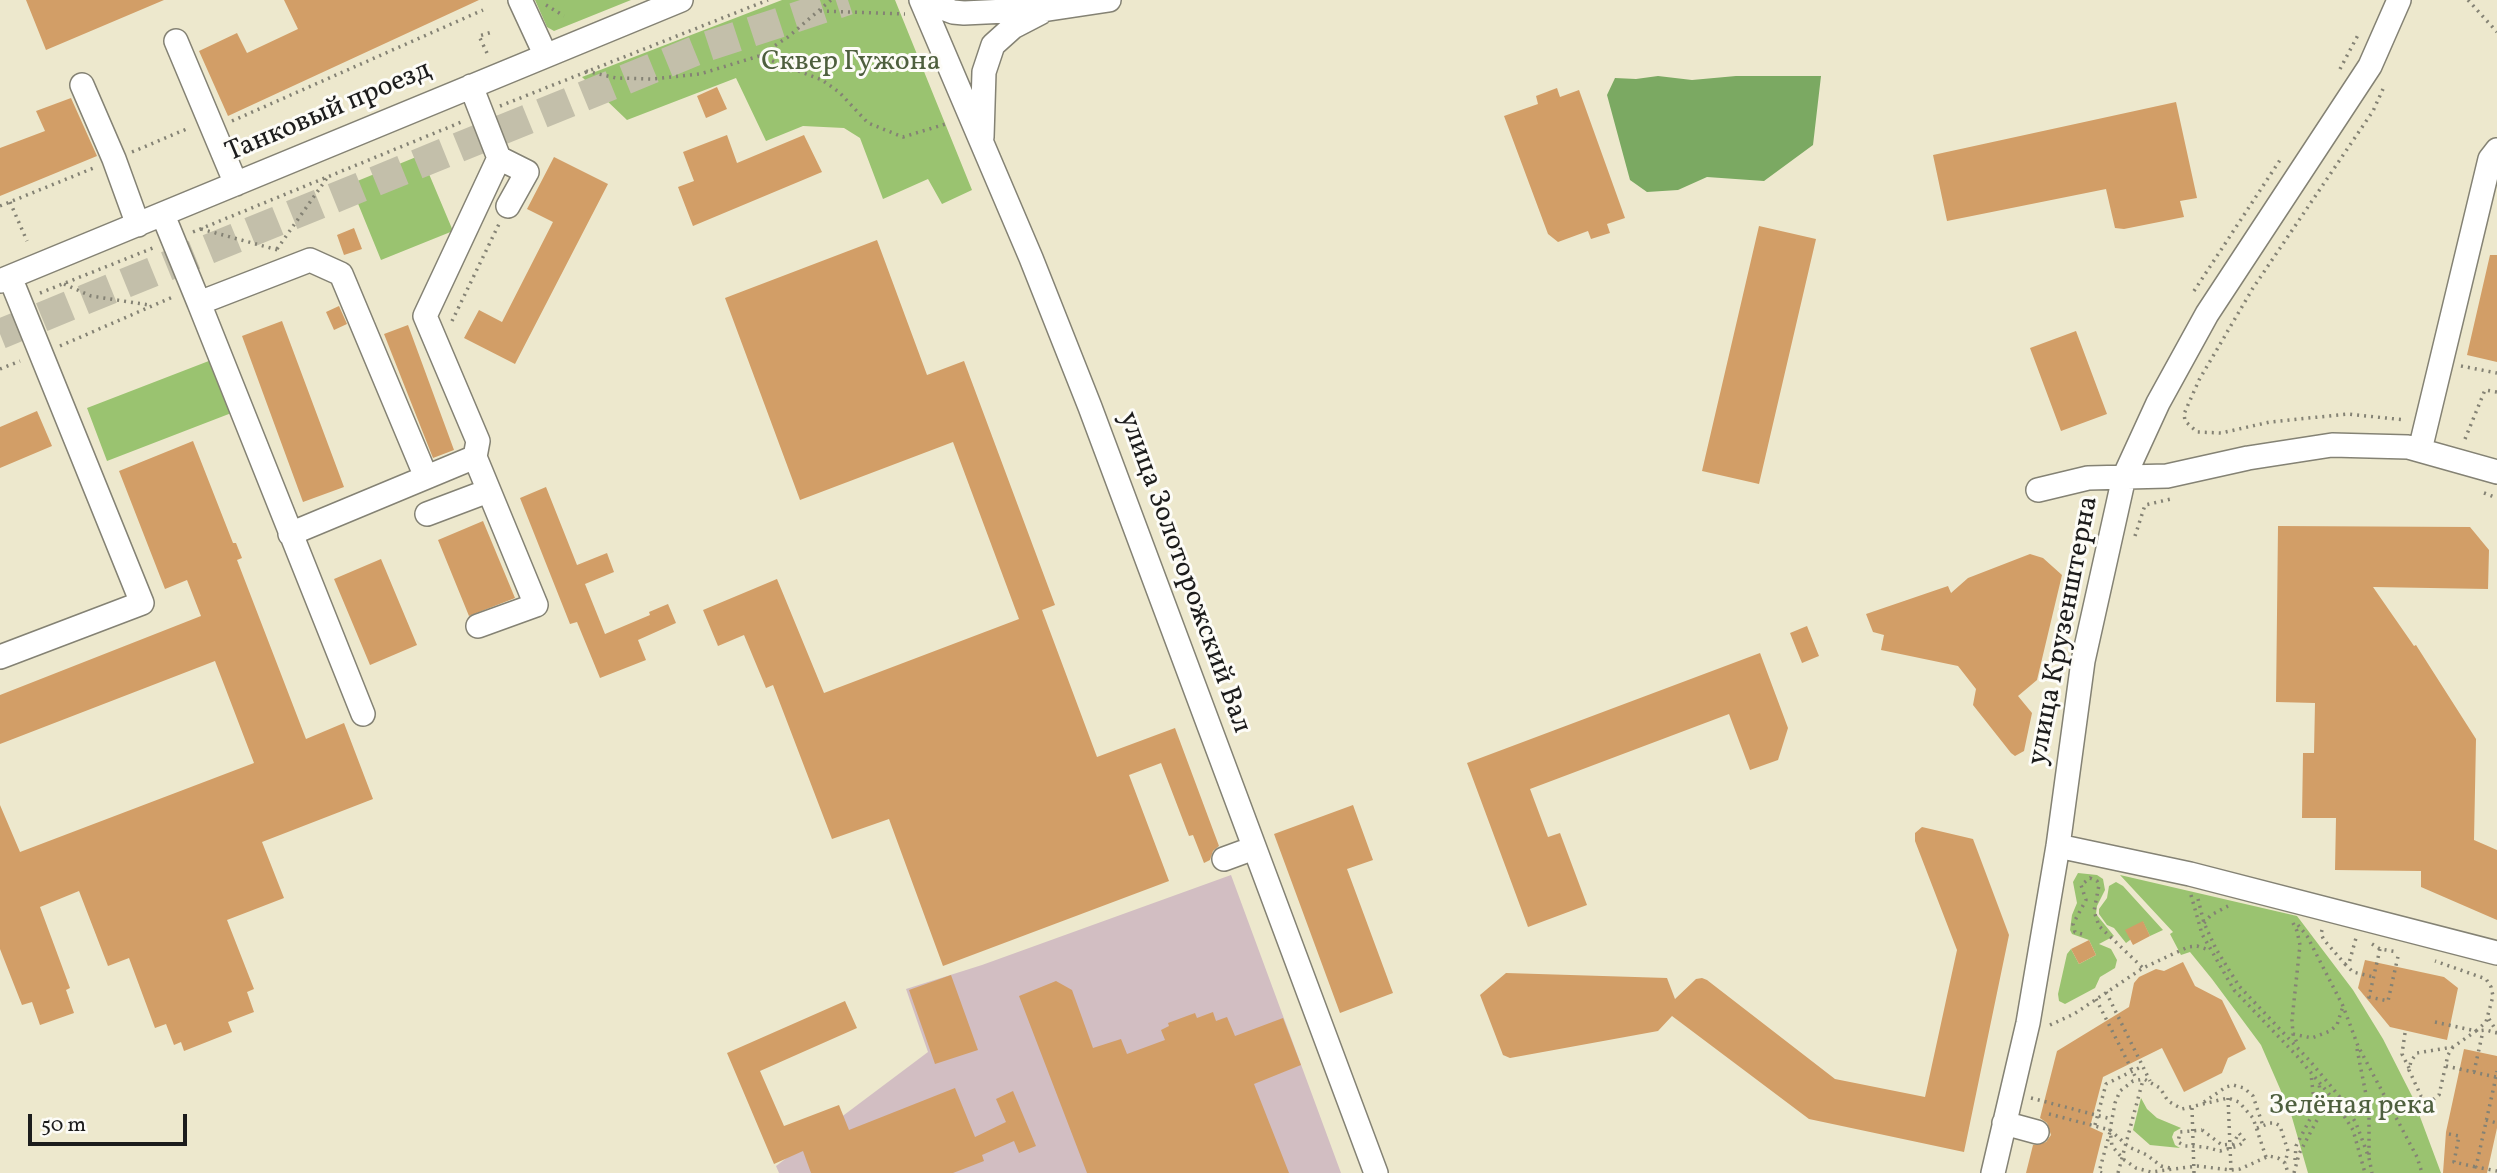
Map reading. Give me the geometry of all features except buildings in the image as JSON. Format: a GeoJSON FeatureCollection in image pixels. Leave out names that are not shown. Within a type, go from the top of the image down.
{"type":"FeatureCollection","features":[{"type":"Feature","properties":{"kind":"street"},"geometry":{"type":"LineString","coordinates":[[520,0],[545,54]]}},
{"type":"Feature","properties":{"kind":"street","name":"Танковый проезд"},"geometry":{"type":"LineString","coordinates":[[5,279],[681,0]]}},
{"type":"Feature","properties":{"kind":"street"},"geometry":{"type":"LineString","coordinates":[[916,5],[953,12],[1049,9],[1109,0]]}},
{"type":"Feature","properties":{"kind":"street","name":"улица Крузенштерна"},"geometry":{"type":"LineString","coordinates":[[1993,1173],[2004,1124],[2036,1025],[2084,661],[2124,477],[2158,403],[2207,314],[2370,66],[2399,0]]}},
{"type":"Feature","properties":{"kind":"street","name":"улица Золоторожский Вал"},"geometry":{"type":"LineString","coordinates":[[916,5],[1031,258],[1090,407],[1376,1173]]}},
{"type":"Feature","properties":{"kind":"street"},"geometry":{"type":"LineString","coordinates":[[981,145],[984,72],[993,45],[1013,27],[1049,9]]}},
{"type":"Feature","properties":{"kind":"street"},"geometry":{"type":"LineString","coordinates":[[176,41],[236,184]]}},
{"type":"Feature","properties":{"kind":"street"},"geometry":{"type":"LineString","coordinates":[[82,85],[114,159],[138,225]]}},
{"type":"Feature","properties":{"kind":"street"},"geometry":{"type":"LineString","coordinates":[[471,86],[499,158],[527,172],[508,206]]}},
{"type":"Feature","properties":{"kind":"street"},"geometry":{"type":"LineString","coordinates":[[2420,450],[2490,159],[2497,150]]}},
{"type":"Feature","properties":{"kind":"street"},"geometry":{"type":"LineString","coordinates":[[478,626],[536,605],[475,457],[478,441],[425,316],[499,158]]}},
{"type":"Feature","properties":{"kind":"street"},"geometry":{"type":"LineString","coordinates":[[163,215],[363,715]]}},
{"type":"Feature","properties":{"kind":"street"},"geometry":{"type":"LineString","coordinates":[[198,303],[310,260],[341,274],[426,477]]}},
{"type":"Feature","properties":{"kind":"street"},"geometry":{"type":"LineString","coordinates":[[0,657],[142,603],[20,301],[5,279]]}},
{"type":"Feature","properties":{"kind":"street"},"geometry":{"type":"LineString","coordinates":[[2038,489],[2088,478],[2167,476],[2248,458],[2332,445],[2408,447],[2497,472]]}},
{"type":"Feature","properties":{"kind":"street"},"geometry":{"type":"LineString","coordinates":[[290,534],[475,457]]}},
{"type":"Feature","properties":{"kind":"street"},"geometry":{"type":"LineString","coordinates":[[427,514],[488,491]]}},
{"type":"Feature","properties":{"kind":"street"},"geometry":{"type":"LineString","coordinates":[[2058,846],[2193,875],[2497,953]]}},
{"type":"Feature","properties":{"kind":"street"},"geometry":{"type":"LineString","coordinates":[[1224,859],[1254,848]]}},
{"type":"Feature","properties":{"kind":"street"},"geometry":{"type":"LineString","coordinates":[[2004,1124],[2041,1122]]}},
{"type":"Feature","properties":{"kind":"path"},"geometry":{"type":"LineString","coordinates":[[545,0],[546,5],[564,16]]}},
{"type":"Feature","properties":{"kind":"path"},"geometry":{"type":"LineString","coordinates":[[20,301],[585,71],[768,0]]}},
{"type":"Feature","properties":{"kind":"path"},"geometry":{"type":"LineString","coordinates":[[585,71],[616,78],[652,79],[700,74],[759,56],[788,37],[831,0]]}},
{"type":"Feature","properties":{"kind":"path"},"geometry":{"type":"LineString","coordinates":[[2468,0],[2497,32]]}},
{"type":"Feature","properties":{"kind":"path"},"geometry":{"type":"LineString","coordinates":[[820,11],[916,5]]}},
{"type":"Feature","properties":{"kind":"path"},"geometry":{"type":"LineString","coordinates":[[0,206],[211,118],[225,124],[483,10]]}},
{"type":"Feature","properties":{"kind":"path"},"geometry":{"type":"LineString","coordinates":[[487,53],[480,36],[492,32]]}},
{"type":"Feature","properties":{"kind":"path"},"geometry":{"type":"LineString","coordinates":[[759,56],[822,80],[839,92],[868,123],[903,136],[949,123]]}},
{"type":"Feature","properties":{"kind":"path"},"geometry":{"type":"LineString","coordinates":[[2184,414],[2199,380],[2253,288],[2373,111],[2383,88]]}},
{"type":"Feature","properties":{"kind":"path"},"geometry":{"type":"LineString","coordinates":[[10,202],[27,241]]}},
{"type":"Feature","properties":{"kind":"path"},"geometry":{"type":"LineString","coordinates":[[439,348],[508,206]]}},
{"type":"Feature","properties":{"kind":"path"},"geometry":{"type":"LineString","coordinates":[[201,229],[310,260]]}},
{"type":"Feature","properties":{"kind":"path"},"geometry":{"type":"LineString","coordinates":[[64,284],[91,296],[150,305]]}},
{"type":"Feature","properties":{"kind":"path"},"geometry":{"type":"LineString","coordinates":[[2465,439],[2485,390],[2497,392]]}},
{"type":"Feature","properties":{"kind":"path"},"geometry":{"type":"LineString","coordinates":[[2481,491],[2497,498]]}},
{"type":"Feature","properties":{"kind":"path"},"geometry":{"type":"LineString","coordinates":[[2134,538],[2145,505],[2172,499]]}},
{"type":"Feature","properties":{"kind":"path"},"geometry":{"type":"LineString","coordinates":[[2193,875],[2204,923],[2216,949],[2239,986],[2339,1096],[2356,1123],[2372,1173]]}},
{"type":"Feature","properties":{"kind":"path"},"geometry":{"type":"LineString","coordinates":[[2193,875],[2190,890],[2198,923],[2210,950],[2234,990],[2334,1100],[2353,1130],[2365,1172]]}},
{"type":"Feature","properties":{"kind":"path"},"geometry":{"type":"LineString","coordinates":[[2082,934],[2075,932],[2073,924],[2086,900],[2081,885],[2090,878],[2099,885],[2094,911],[2099,926],[2143,968]]}},
{"type":"Feature","properties":{"kind":"path"},"geometry":{"type":"LineString","coordinates":[[2204,923],[2218,910],[2238,904]]}},
{"type":"Feature","properties":{"kind":"path"},"geometry":{"type":"LineString","coordinates":[[2300,1050],[2293,1034],[2292,1020],[2300,945],[2298,931],[2291,919],[2307,936],[2343,1006],[2354,1036],[2369,1110],[2369,1158]]}},
{"type":"Feature","properties":{"kind":"path"},"geometry":{"type":"LineString","coordinates":[[2331,930],[2322,930],[2321,934],[2345,964],[2353,972],[2374,977]]}},
{"type":"Feature","properties":{"kind":"path"},"geometry":{"type":"LineString","coordinates":[[2348,934],[2380,949],[2410,954]]}},
{"type":"Feature","properties":{"kind":"path"},"geometry":{"type":"LineString","coordinates":[[2345,964],[2349,963],[2356,937]]}},
{"type":"Feature","properties":{"kind":"path"},"geometry":{"type":"LineString","coordinates":[[2036,1025],[2074,1014],[2143,968],[2188,947],[2197,946],[2210,950]]}},
{"type":"Feature","properties":{"kind":"path"},"geometry":{"type":"LineString","coordinates":[[2380,949],[2369,997],[2388,1001],[2399,952]]}},
{"type":"Feature","properties":{"kind":"path"},"geometry":{"type":"LineString","coordinates":[[2403,1057],[2452,1047],[2483,1028],[2495,996],[2486,979],[2431,960]]}},
{"type":"Feature","properties":{"kind":"path"},"geometry":{"type":"LineString","coordinates":[[2106,992],[2151,1082]]}},
{"type":"Feature","properties":{"kind":"path"},"geometry":{"type":"LineString","coordinates":[[2096,999],[2137,1080]]}},
{"type":"Feature","properties":{"kind":"path"},"geometry":{"type":"LineString","coordinates":[[2293,1034],[2312,1038],[2330,1031],[2337,1024],[2343,1006]]}},
{"type":"Feature","properties":{"kind":"path"},"geometry":{"type":"LineString","coordinates":[[2488,1015],[2497,1032]]}},
{"type":"Feature","properties":{"kind":"path"},"geometry":{"type":"LineString","coordinates":[[2435,1022],[2476,1031],[2497,1032]]}},
{"type":"Feature","properties":{"kind":"path"},"geometry":{"type":"LineString","coordinates":[[2113,1033],[2124,1027]]}},
{"type":"Feature","properties":{"kind":"path"},"geometry":{"type":"LineString","coordinates":[[2474,1072],[2483,1031]]}},
{"type":"Feature","properties":{"kind":"path"},"geometry":{"type":"LineString","coordinates":[[2405,1033],[2403,1057],[2421,1096],[2428,1100],[2439,1095],[2452,1047]]}},
{"type":"Feature","properties":{"kind":"path"},"geometry":{"type":"LineString","coordinates":[[2354,1036],[2417,1157],[2422,1173]]}},
{"type":"Feature","properties":{"kind":"path"},"geometry":{"type":"LineString","coordinates":[[2409,1070],[2411,1061],[2417,1054]]}},
{"type":"Feature","properties":{"kind":"path"},"geometry":{"type":"LineString","coordinates":[[2296,1163],[2317,1120],[2321,1099],[2318,1081],[2310,1061]]}},
{"type":"Feature","properties":{"kind":"path"},"geometry":{"type":"LineString","coordinates":[[2095,1125],[2106,1084],[2143,1066]]}},
{"type":"Feature","properties":{"kind":"path"},"geometry":{"type":"LineString","coordinates":[[2446,1066],[2496,1077]]}},
{"type":"Feature","properties":{"kind":"path"},"geometry":{"type":"LineString","coordinates":[[2295,1173],[2296,1146],[2310,1119],[2313,1105],[2310,1071]]}},
{"type":"Feature","properties":{"kind":"path"},"geometry":{"type":"LineString","coordinates":[[2476,1167],[2494,1095],[2497,1071]]}},
{"type":"Feature","properties":{"kind":"path"},"geometry":{"type":"LineString","coordinates":[[2118,1173],[2143,1079]]}},
{"type":"Feature","properties":{"kind":"path"},"geometry":{"type":"LineString","coordinates":[[2102,1173],[2099,1172],[2120,1091],[2143,1079],[2160,1088],[2168,1101],[2182,1109],[2228,1098],[2239,1102],[2253,1118],[2266,1157]]}},
{"type":"Feature","properties":{"kind":"path"},"geometry":{"type":"LineString","coordinates":[[2200,1105],[2226,1087],[2239,1086],[2253,1096],[2263,1126]]}},
{"type":"Feature","properties":{"kind":"path"},"geometry":{"type":"LineString","coordinates":[[2029,1098],[2111,1119]]}},
{"type":"Feature","properties":{"kind":"path"},"geometry":{"type":"LineString","coordinates":[[2228,1098],[2231,1170]]}},
{"type":"Feature","properties":{"kind":"path"},"geometry":{"type":"LineString","coordinates":[[2313,1105],[2321,1099],[2334,1100]]}},
{"type":"Feature","properties":{"kind":"path"},"geometry":{"type":"LineString","coordinates":[[2192,1108],[2194,1173]]}},
{"type":"Feature","properties":{"kind":"path"},"geometry":{"type":"LineString","coordinates":[[2077,1121],[2079,1111]]}},
{"type":"Feature","properties":{"kind":"path"},"geometry":{"type":"LineString","coordinates":[[2486,1120],[2497,1122]]}},
{"type":"Feature","properties":{"kind":"path"},"geometry":{"type":"LineString","coordinates":[[2041,1122],[2077,1121],[2110,1129],[2126,1144],[2161,1166],[2172,1168]]}},
{"type":"Feature","properties":{"kind":"path"},"geometry":{"type":"LineString","coordinates":[[2257,1128],[2275,1123],[2280,1126],[2288,1152],[2288,1173]]}},
{"type":"Feature","properties":{"kind":"path"},"geometry":{"type":"LineString","coordinates":[[2110,1129],[2112,1146],[2122,1158],[2136,1168],[2151,1172],[2194,1166],[2231,1170],[2266,1157],[2278,1158],[2286,1163]]}},
{"type":"Feature","properties":{"kind":"path"},"geometry":{"type":"LineString","coordinates":[[2202,1130],[2215,1142],[2230,1147],[2220,1151],[2180,1145],[2177,1138],[2180,1132],[2202,1130]]}},
{"type":"Feature","properties":{"kind":"path"},"geometry":{"type":"LineString","coordinates":[[2449,1134],[2459,1136],[2454,1162],[2497,1171]]}},
{"type":"Feature","properties":{"kind":"shaded area"},"geometry":{"type":"Polygon","coordinates":[[[1231,875],[1341,1173],[779,1173],[776,1166],[928,1052],[906,989],[982,965],[1231,875]]]}},
{"type":"Feature","properties":{"kind":"green space"},"geometry":{"type":"Polygon","coordinates":[[[535,0],[631,0],[554,31],[547,27],[535,0]]]}},
{"type":"Feature","properties":{"kind":"green space","name":"Сквер Гужона"},"geometry":{"type":"Polygon","coordinates":[[[782,0],[895,0],[972,190],[942,204],[928,179],[883,199],[860,138],[844,128],[803,126],[766,141],[736,78],[627,120],[582,77],[782,0]]]}},
{"type":"Feature","properties":{"kind":"green space"},"geometry":{"type":"Polygon","coordinates":[[[1658,76],[1692,80],[1736,76],[1821,76],[1813,145],[1764,181],[1707,177],[1678,190],[1647,192],[1630,180],[1607,95],[1615,78],[1658,76]]]}},
{"type":"Feature","properties":{"kind":"green space"},"geometry":{"type":"Polygon","coordinates":[[[421,155],[453,231],[381,260],[350,184],[421,155]]]}},
{"type":"Feature","properties":{"kind":"green space"},"geometry":{"type":"Polygon","coordinates":[[[214,359],[234,412],[107,461],[87,408],[214,359]]]}},
{"type":"Feature","properties":{"kind":"green space"},"geometry":{"type":"Polygon","coordinates":[[[2078,873],[2097,875],[2103,879],[2105,890],[2096,914],[2114,936],[2099,944],[2111,949],[2117,960],[2115,968],[2100,977],[2095,988],[2065,1004],[2059,1001],[2058,994],[2067,954],[2071,949],[2079,964],[2096,955],[2089,940],[2072,934],[2070,930],[2077,903],[2073,882],[2078,873]]]}},
{"type":"Feature","properties":{"kind":"green space","name":"Зелёная река"},"geometry":{"type":"Polygon","coordinates":[[[2120,875],[2297,916],[2353,990],[2383,1039],[2413,1098],[2441,1173],[2308,1173],[2291,1114],[2261,1045],[2190,952],[2181,955],[2170,934],[2173,932],[2120,875]]]}},
{"type":"Feature","properties":{"kind":"green space"},"geometry":{"type":"Polygon","coordinates":[[[2116,882],[2123,886],[2163,930],[2150,936],[2143,922],[2126,943],[2114,928],[2107,925],[2099,914],[2099,909],[2107,898],[2109,886],[2116,882]]]}},
{"type":"Feature","properties":{"kind":"green space"},"geometry":{"type":"Polygon","coordinates":[[[2141,1098],[2147,1109],[2157,1118],[2181,1128],[2174,1132],[2172,1137],[2175,1145],[2180,1148],[2150,1145],[2133,1130],[2141,1098]]]}},
{"type":"Feature","properties":{"kind":"tunnel"},"geometry":{"type":"LineString","coordinates":[[0,334],[705,47],[848,0]]}}]}
